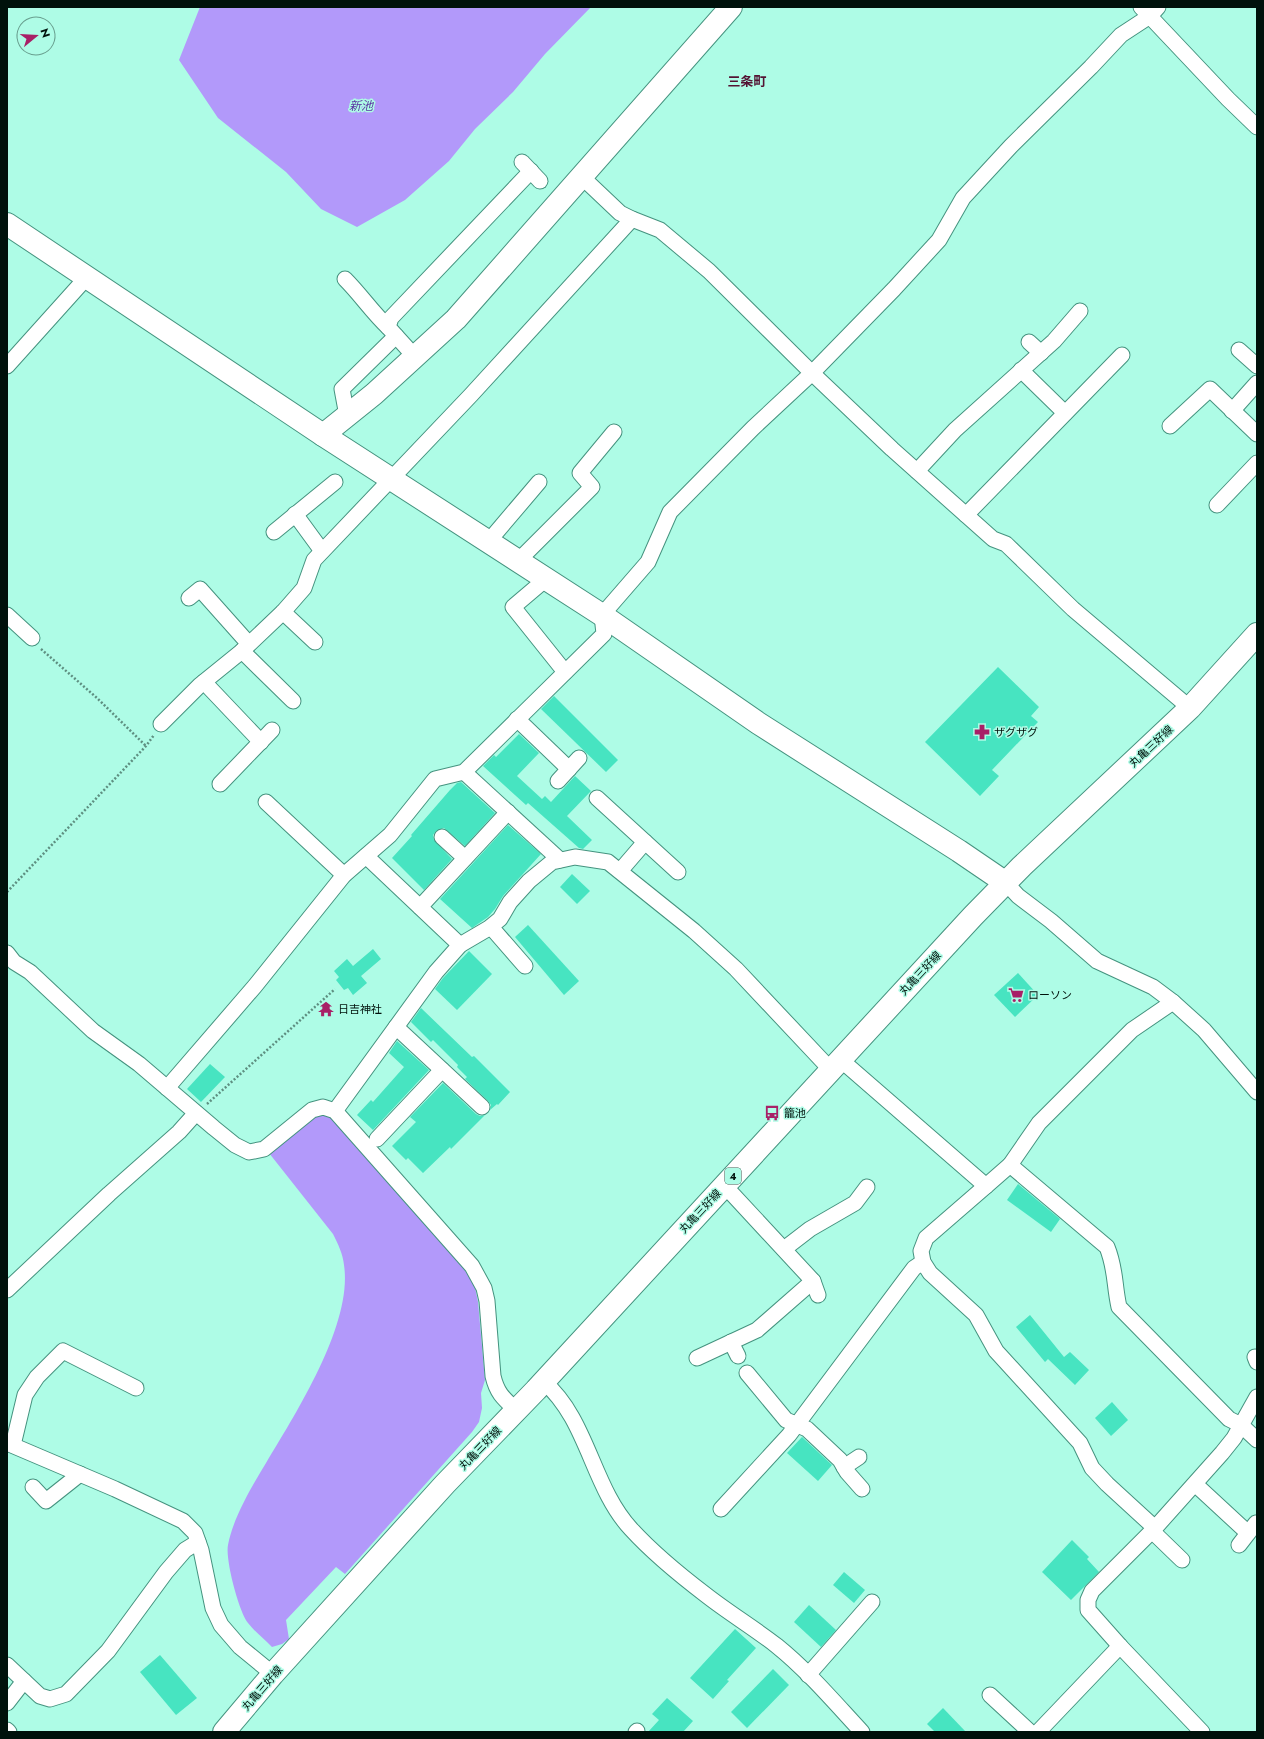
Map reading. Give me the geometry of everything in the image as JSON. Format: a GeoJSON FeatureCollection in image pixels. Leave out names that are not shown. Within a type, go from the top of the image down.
{"type":"FeatureCollection","features":[{"type":"Feature","properties":{"kind":"street"},"geometry":{"type":"LineString","coordinates":[[323,435],[416,358],[456,319],[731,7]]}},
{"type":"Feature","properties":{"kind":"street"},"geometry":{"type":"LineString","coordinates":[[168,1088],[256,986],[344,874],[390,835],[435,779],[464,772],[604,634],[602,615],[648,562],[670,512],[753,428],[812,373],[894,289],[939,240],[963,198],[1011,146],[1091,67],[1120,35],[1150,10],[1228,99],[1257,127]]}},
{"type":"Feature","properties":{"kind":"street"},"geometry":{"type":"LineString","coordinates":[[347,416],[342,389],[392,332],[391,318],[531,172]]}},
{"type":"Feature","properties":{"kind":"street"},"geometry":{"type":"LineString","coordinates":[[582,177],[620,213],[660,230],[709,271],[812,373],[917,471],[993,539],[1006,544],[1074,609],[1190,708]]}},
{"type":"Feature","properties":{"kind":"street"},"geometry":{"type":"LineString","coordinates":[[161,724],[204,682],[246,648],[283,612],[304,588],[314,560],[477,389],[632,219]]}},
{"type":"Feature","properties":{"kind":"street"},"geometry":{"type":"LineString","coordinates":[[7,224],[323,435],[602,615],[758,723],[1006,883],[1018,896],[1051,921],[1096,961],[1153,987],[1173,1002],[1204,1030],[1257,1092]]}},
{"type":"Feature","properties":{"kind":"street"},"geometry":{"type":"LineString","coordinates":[[7,366],[87,277]]}},
{"type":"Feature","properties":{"kind":"street"},"geometry":{"type":"LineString","coordinates":[[345,279],[361,295],[368,307],[416,358]]}},
{"type":"Feature","properties":{"kind":"street"},"geometry":{"type":"LineString","coordinates":[[917,471],[955,430],[1054,341],[1080,310]]}},
{"type":"Feature","properties":{"kind":"street"},"geometry":{"type":"LineString","coordinates":[[1029,342],[1041,353]]}},
{"type":"Feature","properties":{"kind":"street"},"geometry":{"type":"LineString","coordinates":[[1238,350],[1257,366]]}},
{"type":"Feature","properties":{"kind":"street"},"geometry":{"type":"LineString","coordinates":[[966,515],[1122,355]]}},
{"type":"Feature","properties":{"kind":"street"},"geometry":{"type":"LineString","coordinates":[[1022,370],[1065,413]]}},
{"type":"Feature","properties":{"kind":"street"},"geometry":{"type":"LineString","coordinates":[[1232,411],[1257,383]]}},
{"type":"Feature","properties":{"kind":"street"},"geometry":{"type":"LineString","coordinates":[[1170,426],[1210,389],[1257,434]]}},
{"type":"Feature","properties":{"kind":"street"},"geometry":{"type":"LineString","coordinates":[[518,561],[592,487],[580,473],[614,432]]}},
{"type":"Feature","properties":{"kind":"street"},"geometry":{"type":"LineString","coordinates":[[1217,505],[1257,463]]}},
{"type":"Feature","properties":{"kind":"street"},"geometry":{"type":"LineString","coordinates":[[274,532],[335,482]]}},
{"type":"Feature","properties":{"kind":"street"},"geometry":{"type":"LineString","coordinates":[[488,542],[539,482]]}},
{"type":"Feature","properties":{"kind":"street"},"geometry":{"type":"LineString","coordinates":[[295,514],[322,551]]}},
{"type":"Feature","properties":{"kind":"street"},"geometry":{"type":"LineString","coordinates":[[546,579],[513,608],[565,672]]}},
{"type":"Feature","properties":{"kind":"street"},"geometry":{"type":"LineString","coordinates":[[189,598],[200,589],[246,648],[293,701]]}},
{"type":"Feature","properties":{"kind":"street"},"geometry":{"type":"LineString","coordinates":[[283,612],[315,642]]}},
{"type":"Feature","properties":{"kind":"street"},"geometry":{"type":"LineString","coordinates":[[7,615],[32,638]]}},
{"type":"Feature","properties":{"kind":"street","name":"丸亀三好線"},"geometry":{"type":"LineString","coordinates":[[224,1732],[273,1674],[445,1484],[544,1382],[973,916],[1095,796],[1190,708],[1257,634]]}},
{"type":"Feature","properties":{"kind":"street"},"geometry":{"type":"LineString","coordinates":[[204,682],[261,742]]}},
{"type":"Feature","properties":{"kind":"street"},"geometry":{"type":"LineString","coordinates":[[517,719],[569,769]]}},
{"type":"Feature","properties":{"kind":"street"},"geometry":{"type":"LineString","coordinates":[[220,784],[272,730]]}},
{"type":"Feature","properties":{"kind":"street"},"geometry":{"type":"LineString","coordinates":[[558,780],[579,758]]}},
{"type":"Feature","properties":{"kind":"street"},"geometry":{"type":"LineString","coordinates":[[464,772],[560,860]]}},
{"type":"Feature","properties":{"kind":"street"},"geometry":{"type":"LineString","coordinates":[[597,798],[678,872]]}},
{"type":"Feature","properties":{"kind":"street"},"geometry":{"type":"LineString","coordinates":[[266,802],[310,834],[344,874]]}},
{"type":"Feature","properties":{"kind":"street"},"geometry":{"type":"LineString","coordinates":[[420,907],[508,812]]}},
{"type":"Feature","properties":{"kind":"street"},"geometry":{"type":"LineString","coordinates":[[442,837],[465,858]]}},
{"type":"Feature","properties":{"kind":"street"},"geometry":{"type":"LineString","coordinates":[[620,871],[645,842]]}},
{"type":"Feature","properties":{"kind":"street"},"geometry":{"type":"LineString","coordinates":[[366,856],[460,945]]}},
{"type":"Feature","properties":{"kind":"street"},"geometry":{"type":"LineString","coordinates":[[335,1111],[436,972],[460,945],[491,927],[500,919],[510,902],[529,882],[552,862],[575,857],[608,862],[620,871],[694,931],[836,1065],[986,1186]]}},
{"type":"Feature","properties":{"kind":"street"},"geometry":{"type":"LineString","coordinates":[[491,927],[525,966]]}},
{"type":"Feature","properties":{"kind":"street"},"geometry":{"type":"LineString","coordinates":[[9,963],[30,972],[93,1031],[139,1064],[235,1145],[249,1152],[264,1149],[312,1110],[323,1107],[335,1111],[467,1260],[478,1275],[484,1288],[487,1301],[492,1376],[495,1387],[498,1393],[516,1410]]}},
{"type":"Feature","properties":{"kind":"street"},"geometry":{"type":"LineString","coordinates":[[1173,1002],[1132,1030],[1039,1123],[1010,1165],[926,1238],[922,1250],[923,1262],[930,1272],[976,1315],[996,1351],[1080,1443],[1092,1468],[1097,1474],[1182,1560]]}},
{"type":"Feature","properties":{"kind":"street"},"geometry":{"type":"LineString","coordinates":[[396,1027],[482,1107]]}},
{"type":"Feature","properties":{"kind":"street"},"geometry":{"type":"LineString","coordinates":[[377,1139],[442,1070]]}},
{"type":"Feature","properties":{"kind":"street"},"geometry":{"type":"LineString","coordinates":[[7,1290],[109,1194],[179,1132],[196,1113]]}},
{"type":"Feature","properties":{"kind":"street"},"geometry":{"type":"LineString","coordinates":[[1010,1165],[1107,1247],[1113,1261],[1115,1290],[1119,1307],[1229,1419],[1241,1425],[1257,1440]]}},
{"type":"Feature","properties":{"kind":"street"},"geometry":{"type":"LineString","coordinates":[[697,1358],[734,1349],[757,1330],[816,1288],[784,1249],[724,1185]]}},
{"type":"Feature","properties":{"kind":"street"},"geometry":{"type":"LineString","coordinates":[[784,1249],[810,1229],[855,1203],[867,1187]]}},
{"type":"Feature","properties":{"kind":"street"},"geometry":{"type":"LineString","coordinates":[[721,1508],[739,1498],[763,1464],[796,1424],[914,1268],[923,1262]]}},
{"type":"Feature","properties":{"kind":"street"},"geometry":{"type":"LineString","coordinates":[[136,1388],[63,1351],[37,1377],[25,1396],[10,1444],[183,1521],[195,1533],[201,1550],[213,1608],[221,1625],[240,1647],[273,1674]]}},
{"type":"Feature","properties":{"kind":"street"},"geometry":{"type":"LineString","coordinates":[[746,1373],[786,1420],[807,1429],[840,1460],[862,1489]]}},
{"type":"Feature","properties":{"kind":"street"},"geometry":{"type":"LineString","coordinates":[[544,1382],[556,1393],[568,1409],[609,1496],[618,1513],[631,1529],[706,1596],[778,1647],[808,1675],[862,1732]]}},
{"type":"Feature","properties":{"kind":"street"},"geometry":{"type":"LineString","coordinates":[[1202,1732],[1088,1610],[1088,1600],[1092,1591],[1154,1530],[1222,1454],[1257,1397]]}},
{"type":"Feature","properties":{"kind":"street"},"geometry":{"type":"LineString","coordinates":[[844,1467],[859,1457]]}},
{"type":"Feature","properties":{"kind":"street"},"geometry":{"type":"LineString","coordinates":[[33,1487],[50,1506],[80,1474]]}},
{"type":"Feature","properties":{"kind":"street"},"geometry":{"type":"LineString","coordinates":[[1195,1484],[1252,1528],[1239,1545]]}},
{"type":"Feature","properties":{"kind":"street"},"geometry":{"type":"LineString","coordinates":[[7,1665],[40,1696],[50,1699],[66,1694],[108,1650],[171,1566],[185,1550],[198,1542]]}},
{"type":"Feature","properties":{"kind":"street"},"geometry":{"type":"LineString","coordinates":[[808,1675],[872,1602]]}},
{"type":"Feature","properties":{"kind":"street"},"geometry":{"type":"LineString","coordinates":[[1038,1732],[1120,1646]]}},
{"type":"Feature","properties":{"kind":"street"},"geometry":{"type":"LineString","coordinates":[[7,1703],[24,1681]]}},
{"type":"Feature","properties":{"kind":"street"},"geometry":{"type":"LineString","coordinates":[[990,1695],[1030,1732]]}},
{"type":"Feature","properties":{"kind":"path"},"geometry":{"type":"LineString","coordinates":[[32,638],[38,647],[97,698],[146,746]]}},
{"type":"Feature","properties":{"kind":"path"},"geometry":{"type":"LineString","coordinates":[[7,892],[146,746],[161,724]]}},
{"type":"Feature","properties":{"kind":"path"},"geometry":{"type":"LineString","coordinates":[[196,1113],[335,989]]}},
{"type":"Feature","properties":{"kind":"water","name":"新池"},"geometry":{"type":"Polygon","coordinates":[[[200,7],[591,7],[545,54],[513,92],[475,129],[449,161],[405,200],[357,227],[321,209],[286,172],[218,118],[179,60],[200,7]]]}},
{"type":"Feature","properties":{"kind":"water"},"geometry":{"type":"Polygon","coordinates":[[[314,1112],[331,1115],[466,1269],[475,1287],[478,1302],[485,1380],[481,1393],[482,1408],[479,1422],[472,1432],[345,1574],[336,1567],[286,1620],[289,1639],[282,1644],[272,1647],[244,1617],[231,1573],[228,1545],[234,1524],[244,1502],[320,1367],[340,1314],[344,1288],[344,1265],[343,1257],[338,1245],[333,1234],[269,1153],[314,1112]]]}},
{"type":"Feature","properties":{"kind":"building","name":"ザグザグ"},"geometry":{"type":"Polygon","coordinates":[[[998,667],[1039,707],[1031,716],[1038,722],[992,770],[999,776],[980,796],[925,742],[998,667]]]}},
{"type":"Feature","properties":{"kind":"building"},"geometry":{"type":"Polygon","coordinates":[[[554,696],[618,760],[606,772],[541,709],[554,696]]]}},
{"type":"Feature","properties":{"kind":"building"},"geometry":{"type":"Polygon","coordinates":[[[519,734],[539,753],[517,776],[542,799],[545,796],[551,802],[575,776],[591,791],[567,816],[592,840],[583,849],[579,848],[528,803],[526,805],[483,766],[494,755],[496,757],[519,734]]]}},
{"type":"Feature","properties":{"kind":"building"},"geometry":{"type":"Polygon","coordinates":[[[461,782],[495,813],[465,846],[444,828],[436,831],[433,835],[434,840],[452,859],[424,890],[392,858],[450,790],[457,783],[461,782]]]}},
{"type":"Feature","properties":{"kind":"building"},"geometry":{"type":"Polygon","coordinates":[[[508,825],[541,854],[503,896],[488,917],[472,928],[440,899],[508,825]]]}},
{"type":"Feature","properties":{"kind":"building"},"geometry":{"type":"Polygon","coordinates":[[[572,874],[590,891],[577,904],[560,887],[572,874]]]}},
{"type":"Feature","properties":{"kind":"building"},"geometry":{"type":"Polygon","coordinates":[[[528,925],[579,981],[564,995],[515,937],[528,925]]]}},
{"type":"Feature","properties":{"kind":"building"},"geometry":{"type":"Polygon","coordinates":[[[373,949],[381,959],[361,976],[367,983],[353,995],[348,988],[344,990],[336,980],[339,977],[334,971],[347,959],[353,966],[373,949]]]}},
{"type":"Feature","properties":{"kind":"building"},"geometry":{"type":"Polygon","coordinates":[[[469,951],[492,974],[457,1010],[435,989],[443,978],[469,951]]]}},
{"type":"Feature","properties":{"kind":"building","name":"ローソン"},"geometry":{"type":"Polygon","coordinates":[[[1018,973],[1038,995],[1015,1017],[994,995],[1018,973]]]}},
{"type":"Feature","properties":{"kind":"building"},"geometry":{"type":"Polygon","coordinates":[[[421,1008],[472,1057],[474,1056],[510,1092],[498,1105],[497,1104],[490,1110],[491,1105],[465,1079],[467,1077],[457,1067],[458,1065],[433,1040],[431,1042],[411,1022],[421,1008]]]}},
{"type":"Feature","properties":{"kind":"building"},"geometry":{"type":"Polygon","coordinates":[[[397,1041],[429,1070],[373,1130],[357,1115],[371,1100],[373,1102],[404,1067],[389,1053],[397,1041]]]}},
{"type":"Feature","properties":{"kind":"building"},"geometry":{"type":"Polygon","coordinates":[[[210,1064],[225,1077],[201,1102],[187,1089],[210,1064]]]}},
{"type":"Feature","properties":{"kind":"building"},"geometry":{"type":"Polygon","coordinates":[[[443,1083],[476,1114],[480,1116],[485,1115],[451,1149],[450,1147],[423,1173],[408,1158],[406,1160],[392,1146],[416,1122],[410,1117],[443,1083]]]}},
{"type":"Feature","properties":{"kind":"building"},"geometry":{"type":"Polygon","coordinates":[[[1018,1184],[1060,1219],[1051,1232],[1007,1200],[1018,1184]]]}},
{"type":"Feature","properties":{"kind":"building"},"geometry":{"type":"Polygon","coordinates":[[[1030,1315],[1064,1357],[1070,1352],[1089,1370],[1075,1385],[1048,1359],[1045,1362],[1016,1327],[1030,1315]]]}},
{"type":"Feature","properties":{"kind":"building"},"geometry":{"type":"Polygon","coordinates":[[[1112,1402],[1128,1420],[1111,1436],[1095,1418],[1112,1402]]]}},
{"type":"Feature","properties":{"kind":"building"},"geometry":{"type":"Polygon","coordinates":[[[802,1437],[832,1465],[818,1481],[787,1453],[802,1437]]]}},
{"type":"Feature","properties":{"kind":"building"},"geometry":{"type":"Polygon","coordinates":[[[1072,1540],[1089,1557],[1087,1559],[1099,1572],[1071,1600],[1042,1572],[1072,1540]]]}},
{"type":"Feature","properties":{"kind":"building"},"geometry":{"type":"Polygon","coordinates":[[[844,1572],[865,1590],[854,1603],[833,1585],[844,1572]]]}},
{"type":"Feature","properties":{"kind":"building"},"geometry":{"type":"Polygon","coordinates":[[[809,1605],[836,1630],[821,1647],[794,1622],[809,1605]]]}},
{"type":"Feature","properties":{"kind":"building"},"geometry":{"type":"Polygon","coordinates":[[[735,1629],[756,1648],[727,1680],[729,1681],[713,1699],[690,1678],[735,1629]]]}},
{"type":"Feature","properties":{"kind":"building"},"geometry":{"type":"Polygon","coordinates":[[[160,1655],[197,1698],[176,1715],[140,1672],[160,1655]]]}},
{"type":"Feature","properties":{"kind":"building"},"geometry":{"type":"Polygon","coordinates":[[[773,1669],[789,1685],[747,1728],[731,1712],[773,1669]]]}},
{"type":"Feature","properties":{"kind":"building"},"geometry":{"type":"Polygon","coordinates":[[[667,1698],[693,1721],[683,1732],[648,1732],[659,1720],[652,1714],[667,1698]]]}},
{"type":"Feature","properties":{"kind":"building"},"geometry":{"type":"Polygon","coordinates":[[[943,1708],[966,1732],[935,1732],[927,1724],[943,1708]]]}},
{"type":"Feature","properties":{"kind":"place","name":"ザグザグ"},"geometry":{"type":"Point","coordinates":[982,732]}},
{"type":"Feature","properties":{"kind":"place","name":"ローソン"},"geometry":{"type":"Point","coordinates":[1016,995]}},
{"type":"Feature","properties":{"kind":"place","name":"日吉神社"},"geometry":{"type":"Point","coordinates":[326,1009]}},
{"type":"Feature","properties":{"kind":"place","name":"籠池"},"geometry":{"type":"Point","coordinates":[772,1113]}},
{"type":"Feature","properties":{"kind":"district","name":"三条町"},"geometry":{"type":"Point","coordinates":[747,81]}}]}
